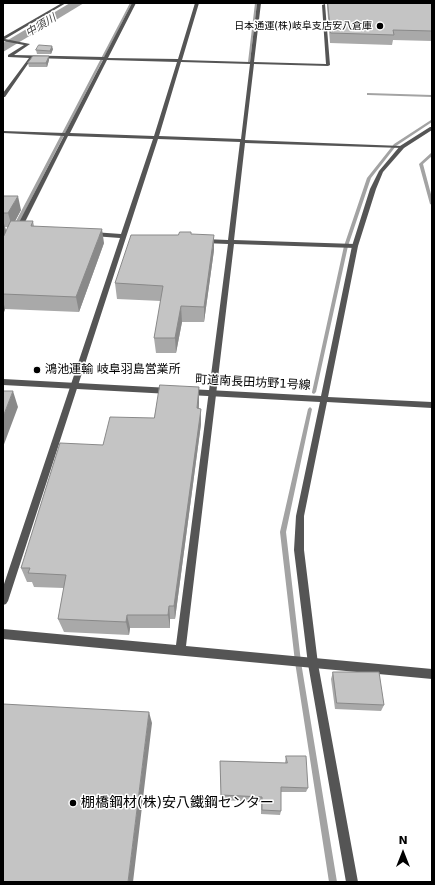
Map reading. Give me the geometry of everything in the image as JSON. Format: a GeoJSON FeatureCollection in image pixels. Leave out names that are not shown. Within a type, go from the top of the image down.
{"type":"FeatureCollection","features":[{"type":"Feature","properties":{"kind":"street"},"geometry":{"type":"LineString","coordinates":[[4,40],[64,3]]}},
{"type":"Feature","properties":{"kind":"street"},"geometry":{"type":"LineString","coordinates":[[25,231],[16,230],[134,3]]}},
{"type":"Feature","properties":{"kind":"street"},"geometry":{"type":"LineString","coordinates":[[3,601],[73,386],[126,237],[197,3]]}},
{"type":"Feature","properties":{"kind":"street"},"geometry":{"type":"LineString","coordinates":[[180,651],[211,393],[231,243],[259,3]]}},
{"type":"Feature","properties":{"kind":"street"},"geometry":{"type":"LineString","coordinates":[[4,40],[28,44],[9,56],[328,66],[324,5]]}},
{"type":"Feature","properties":{"kind":"street"},"geometry":{"type":"LineString","coordinates":[[3,96],[31,57]]}},
{"type":"Feature","properties":{"kind":"street"},"geometry":{"type":"LineString","coordinates":[[352,882],[313,664],[299,550],[300,523],[355,246],[373,188],[380,172],[402,147],[432,128]]}},
{"type":"Feature","properties":{"kind":"street"},"geometry":{"type":"LineString","coordinates":[[3,132],[402,147]]}},
{"type":"Feature","properties":{"kind":"street"},"geometry":{"type":"LineString","coordinates":[[86,234],[126,237]]}},
{"type":"Feature","properties":{"kind":"street"},"geometry":{"type":"LineString","coordinates":[[200,241],[355,246]]}},
{"type":"Feature","properties":{"kind":"street","name":"町道南長田坊野1号線"},"geometry":{"type":"LineString","coordinates":[[3,382],[432,405]]}},
{"type":"Feature","properties":{"kind":"street"},"geometry":{"type":"LineString","coordinates":[[3,634],[432,674]]}},
{"type":"Feature","properties":{"kind":"water","name":"中須川"},"geometry":{"type":"Polygon","coordinates":[[[70,3],[84,3],[3,52],[3,43],[70,3]]]}},
{"type":"Feature","properties":{"kind":"building","name":"日本通運(株)岐阜支店安八倉庫"},"geometry":{"type":"Polygon","coordinates":[[[328,3],[432,3],[432,31],[393,30],[394,35],[331,33],[328,3]]]}},
{"type":"Feature","properties":{"kind":"building"},"geometry":{"type":"Polygon","coordinates":[[[39,45],[52,46],[50,51],[36,50],[39,45]]]}},
{"type":"Feature","properties":{"kind":"building"},"geometry":{"type":"Polygon","coordinates":[[[33,56],[49,56],[46,63],[28,63],[33,56]]]}},
{"type":"Feature","properties":{"kind":"building"},"geometry":{"type":"Polygon","coordinates":[[[3,196],[18,196],[8,213],[3,213],[3,196]]]}},
{"type":"Feature","properties":{"kind":"building"},"geometry":{"type":"Polygon","coordinates":[[[11,221],[33,221],[31,226],[102,229],[76,297],[3,294],[3,238],[11,221]]]}},
{"type":"Feature","properties":{"kind":"building"},"geometry":{"type":"Polygon","coordinates":[[[180,232],[214,235],[204,307],[181,306],[175,338],[154,338],[163,286],[115,283],[131,235],[178,235],[180,232]]]}},
{"type":"Feature","properties":{"kind":"building"},"geometry":{"type":"Polygon","coordinates":[[[160,385],[199,387],[197,408],[201,409],[174,606],[169,606],[168,615],[127,615],[126,622],[58,619],[66,575],[28,573],[30,568],[21,568],[60,443],[103,445],[110,417],[154,418],[160,385]]]}},
{"type":"Feature","properties":{"kind":"building"},"geometry":{"type":"Polygon","coordinates":[[[3,391],[13,391],[3,417],[3,391]]]}},
{"type":"Feature","properties":{"kind":"building"},"geometry":{"type":"Polygon","coordinates":[[[333,672],[379,672],[384,705],[337,703],[333,672]]]}},
{"type":"Feature","properties":{"kind":"building","name":"棚橋鋼材(株)安八鐵鋼センター"},"geometry":{"type":"Polygon","coordinates":[[[3,704],[149,712],[128,882],[3,882],[3,704]]]}},
{"type":"Feature","properties":{"kind":"building"},"geometry":{"type":"Polygon","coordinates":[[[286,756],[306,756],[308,788],[281,787],[281,811],[262,810],[262,797],[221,795],[220,761],[287,763],[286,756]]]}},
{"type":"Feature","properties":{"kind":"waterway"},"geometry":{"type":"LineString","coordinates":[[16,225],[131,3]]}},
{"type":"Feature","properties":{"kind":"waterway"},"geometry":{"type":"LineString","coordinates":[[249,62],[256,3]]}},
{"type":"Feature","properties":{"kind":"waterway"},"geometry":{"type":"LineString","coordinates":[[368,94],[432,96]]}},
{"type":"Feature","properties":{"kind":"waterway"},"geometry":{"type":"LineString","coordinates":[[314,392],[346,246],[369,178],[395,145],[432,121]]}},
{"type":"Feature","properties":{"kind":"waterway"},"geometry":{"type":"LineString","coordinates":[[432,154],[421,164],[432,204]]}},
{"type":"Feature","properties":{"kind":"waterway"},"geometry":{"type":"LineString","coordinates":[[310,409],[283,532],[298,662],[333,882]]}},
{"type":"Feature","properties":{"kind":"place","name":"日本通運(株)岐阜支店安八倉庫"},"geometry":{"type":"Point","coordinates":[380,26]}},
{"type":"Feature","properties":{"kind":"place","name":"鴻池運輸 岐阜羽島営業所"},"geometry":{"type":"Point","coordinates":[37,370]}},
{"type":"Feature","properties":{"kind":"place","name":"棚橋鋼材(株)安八鐵鋼センター"},"geometry":{"type":"Point","coordinates":[73,803]}}]}
